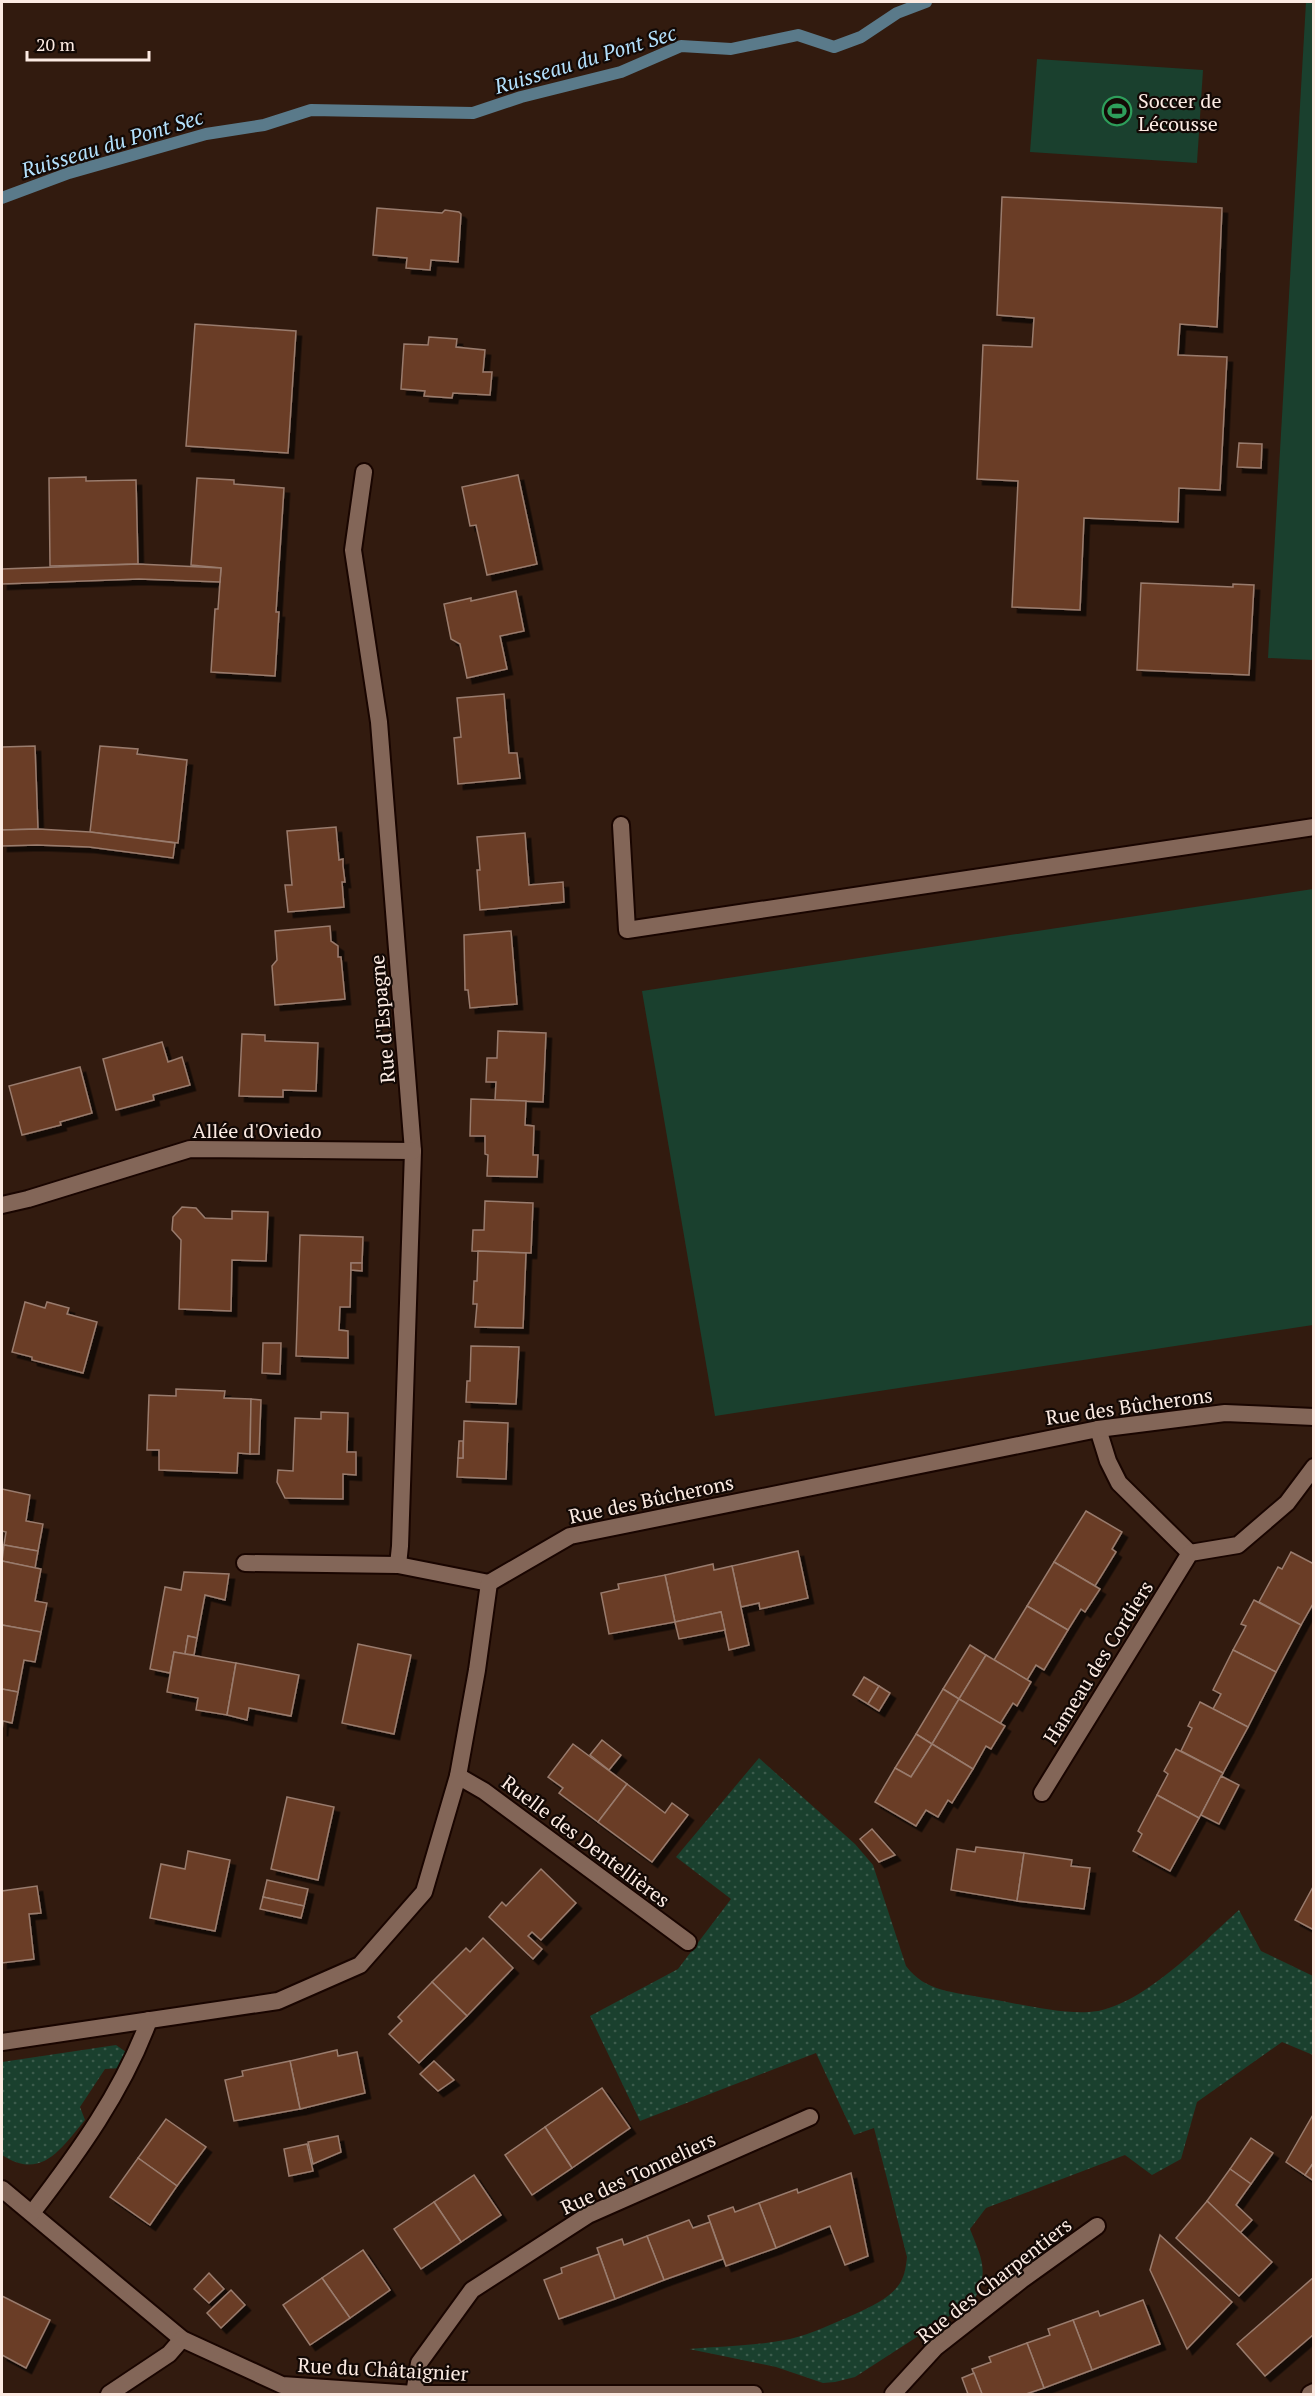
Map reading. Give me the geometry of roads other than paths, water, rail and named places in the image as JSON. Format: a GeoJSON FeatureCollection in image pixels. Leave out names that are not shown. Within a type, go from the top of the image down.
{"type":"FeatureCollection","features":[{"type":"Feature","properties":{"kind":"street","name":"Rue d'Espagne"},"geometry":{"type":"LineString","coordinates":[[364,472],[353,549],[379,722],[413,1151],[398,1565]]}},
{"type":"Feature","properties":{"kind":"street"},"geometry":{"type":"LineString","coordinates":[[621,825],[627,930],[1314,827]]}},
{"type":"Feature","properties":{"kind":"street","name":"Allée d'Oviedo"},"geometry":{"type":"LineString","coordinates":[[2,1205],[28,1200],[190,1149],[413,1151]]}},
{"type":"Feature","properties":{"kind":"street","name":"Rue des Bûcherons"},"geometry":{"type":"LineString","coordinates":[[489,1583],[570,1536],[1098,1429],[1225,1413],[1314,1417]]}},
{"type":"Feature","properties":{"kind":"street"},"geometry":{"type":"LineString","coordinates":[[1098,1429],[1108,1461],[1119,1483],[1190,1553],[1238,1545],[1287,1503],[1314,1467]]}},
{"type":"Feature","properties":{"kind":"street","name":"Hameau des Cordiers"},"geometry":{"type":"LineString","coordinates":[[1042,1793],[1190,1553]]}},
{"type":"Feature","properties":{"kind":"street"},"geometry":{"type":"LineString","coordinates":[[2,2042],[278,2001],[360,1965],[424,1892],[458,1776],[477,1671],[489,1583],[398,1565],[245,1563]]}},
{"type":"Feature","properties":{"kind":"street","name":"Ruelle des Dentellières"},"geometry":{"type":"LineString","coordinates":[[458,1776],[484,1791],[688,1942]]}},
{"type":"Feature","properties":{"kind":"street"},"geometry":{"type":"LineString","coordinates":[[32,2213],[79,2152],[138,2051],[150,2020]]}},
{"type":"Feature","properties":{"kind":"street","name":"Rue des Tonneliers"},"geometry":{"type":"LineString","coordinates":[[414,2394],[419,2363],[472,2290],[588,2215],[810,2117]]}},
{"type":"Feature","properties":{"kind":"street","name":"Rue du Châtaignier"},"geometry":{"type":"LineString","coordinates":[[2,2189],[182,2339],[282,2385],[414,2394],[754,2394]]}},
{"type":"Feature","properties":{"kind":"street","name":"Rue des Charpentiers"},"geometry":{"type":"LineString","coordinates":[[893,2394],[935,2348],[1023,2279],[1097,2226]]}},
{"type":"Feature","properties":{"kind":"street"},"geometry":{"type":"LineString","coordinates":[[110,2394],[169,2354],[182,2339]]}},
{"type":"Feature","properties":{"kind":"waterway","name":"Ruisseau du Pont Sec"},"geometry":{"type":"LineString","coordinates":[[2,198],[69,173],[206,134],[264,125],[311,110],[473,113],[521,97],[621,72],[681,46],[731,49],[798,35],[834,47],[861,37],[897,13],[926,2]]}},
{"type":"Feature","properties":{"kind":"place","name":"Soccer de Lécousse"},"geometry":{"type":"Point","coordinates":[1117,111]}}]}
